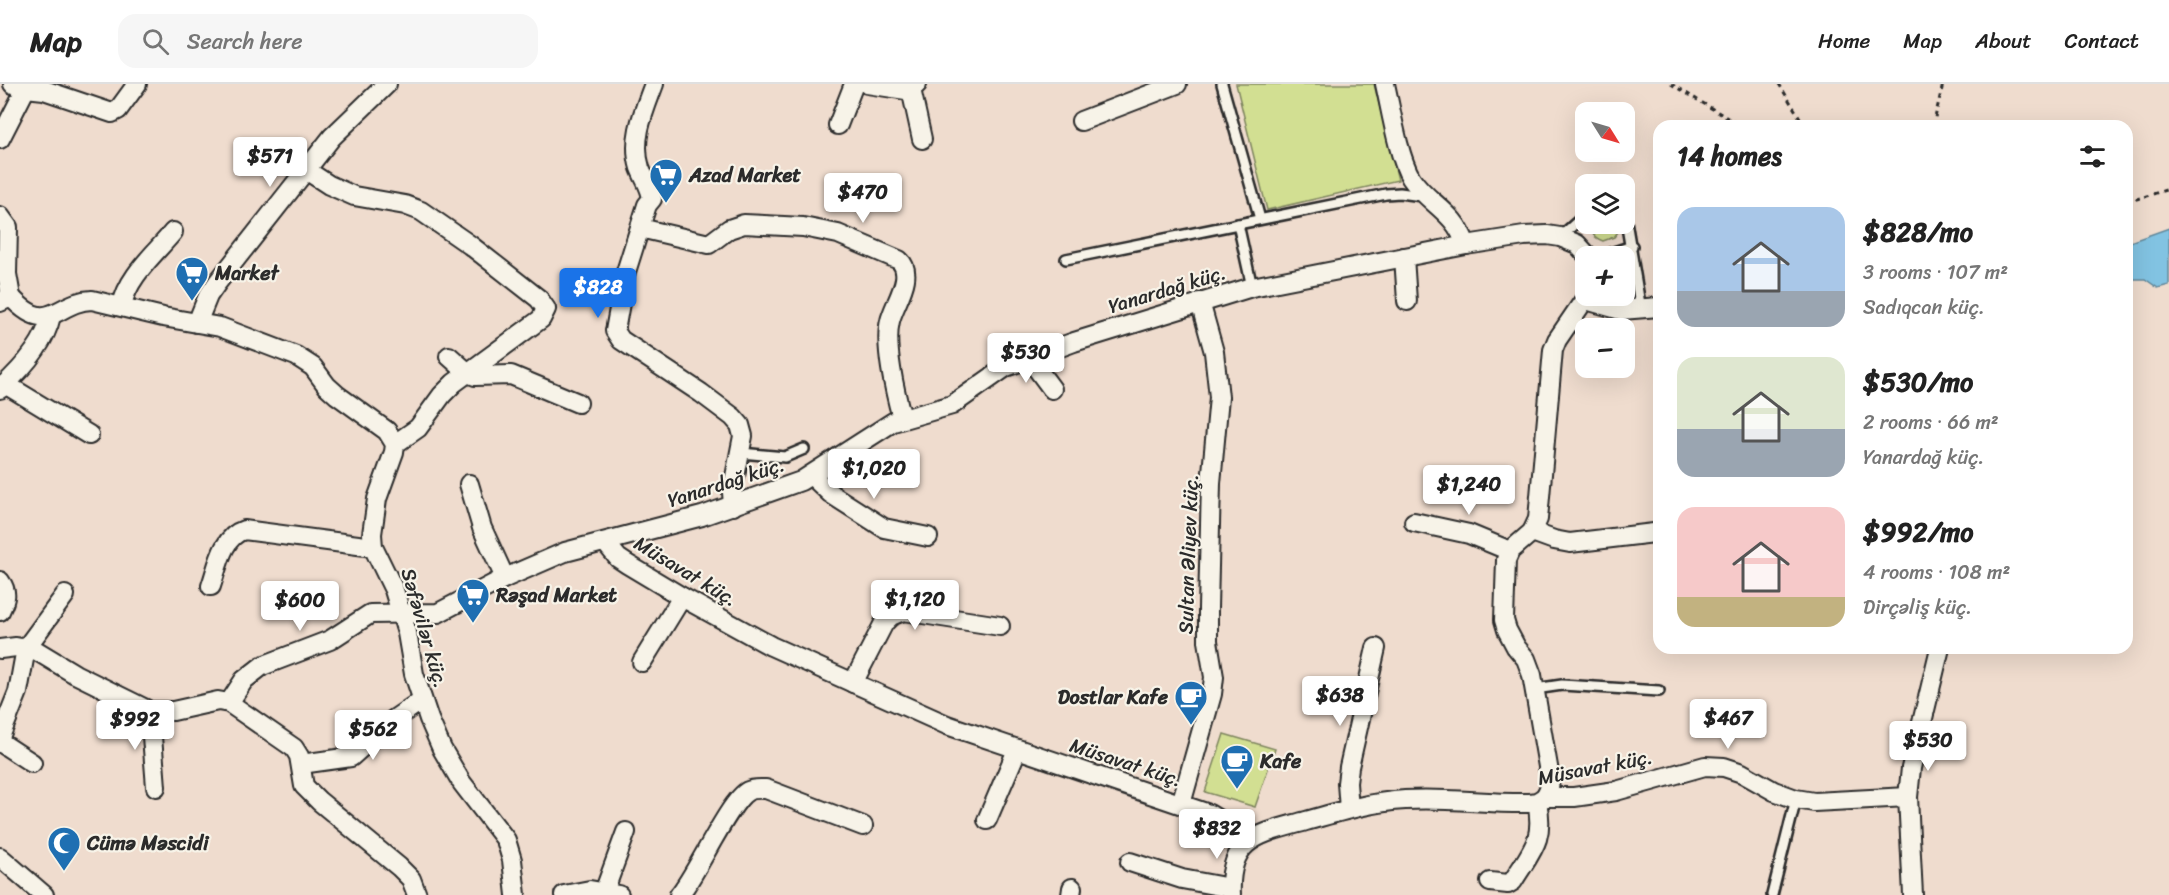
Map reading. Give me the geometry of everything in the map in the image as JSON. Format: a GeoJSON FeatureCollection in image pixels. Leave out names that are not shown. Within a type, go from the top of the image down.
{"type":"FeatureCollection","features":[{"type":"Feature","properties":{"kind":"street"},"geometry":{"type":"LineString","coordinates":[[0,139],[9,125],[20,86],[44,90],[112,113],[123,105],[137,84]]}},
{"type":"Feature","properties":{"kind":"street"},"geometry":{"type":"LineString","coordinates":[[197,322],[208,296],[217,283],[306,170],[340,128],[387,84]]}},
{"type":"Feature","properties":{"kind":"street"},"geometry":{"type":"LineString","coordinates":[[654,84],[637,134],[640,166],[651,189],[652,199],[647,205],[625,274],[615,331],[621,340],[701,393],[740,425],[741,453],[732,492],[734,506]]}},
{"type":"Feature","properties":{"kind":"street"},"geometry":{"type":"LineString","coordinates":[[838,125],[854,84]]}},
{"type":"Feature","properties":{"kind":"street"},"geometry":{"type":"LineString","coordinates":[[867,84],[900,90],[914,87],[922,139]]}},
{"type":"Feature","properties":{"kind":"street"},"geometry":{"type":"LineString","coordinates":[[1081,121],[1177,84]]}},
{"type":"Feature","properties":{"kind":"street"},"geometry":{"type":"LineString","coordinates":[[1385,84],[1407,169],[1416,184],[1457,224],[1466,245]]}},
{"type":"Feature","properties":{"kind":"street"},"geometry":{"type":"LineString","coordinates":[[306,170],[329,185],[354,196],[405,205],[427,215],[470,244],[546,309],[541,319],[442,395],[418,429],[394,444]]}},
{"type":"Feature","properties":{"kind":"street"},"geometry":{"type":"LineString","coordinates":[[0,216],[8,227],[6,300],[35,314],[51,316],[75,302],[92,300],[234,331],[305,362],[318,373],[337,396],[387,431],[394,444],[393,459],[377,499],[372,534],[373,547],[244,530],[236,532],[227,541],[211,586]]}},
{"type":"Feature","properties":{"kind":"street"},"geometry":{"type":"LineString","coordinates":[[640,228],[710,244],[729,229],[744,224],[822,230],[838,234],[900,260],[904,264],[906,277],[890,320],[888,332],[896,393],[902,418]]}},
{"type":"Feature","properties":{"kind":"street"},"geometry":{"type":"LineString","coordinates":[[122,306],[131,282],[173,232]]}},
{"type":"Feature","properties":{"kind":"street","name":"Yanardağ küç."},"geometry":{"type":"LineString","coordinates":[[229,704],[244,681],[262,666],[330,640],[370,614],[438,613],[505,578],[565,552],[734,506],[812,476],[885,426],[902,418],[952,405],[1006,368],[1029,358],[1252,287],[1466,245],[1524,236],[1560,237]]}},
{"type":"Feature","properties":{"kind":"street"},"geometry":{"type":"LineString","coordinates":[[1560,237],[1579,246]]}},
{"type":"Feature","properties":{"kind":"street"},"geometry":{"type":"LineString","coordinates":[[1404,257],[1407,301]]}},
{"type":"Feature","properties":{"kind":"street","name":"Sultan Əliyev küç."},"geometry":{"type":"LineString","coordinates":[[1181,804],[1212,694],[1214,677],[1208,640],[1208,608],[1211,483],[1219,398],[1214,352],[1200,302]]}},
{"type":"Feature","properties":{"kind":"street"},"geometry":{"type":"LineString","coordinates":[[1490,882],[1508,884],[1513,881],[1538,841],[1541,828],[1541,799],[1549,789],[1550,778],[1530,668],[1507,630],[1504,620],[1504,568],[1510,550],[1532,532],[1540,506],[1553,350],[1563,330],[1580,306]]}},
{"type":"Feature","properties":{"kind":"street"},"geometry":{"type":"LineString","coordinates":[[1604,306],[1621,310],[1653,308]]}},
{"type":"Feature","properties":{"kind":"street"},"geometry":{"type":"LineString","coordinates":[[51,316],[44,336],[3,387],[89,435]]}},
{"type":"Feature","properties":{"kind":"street"},"geometry":{"type":"LineString","coordinates":[[449,356],[468,373],[475,376],[511,375],[578,404]]}},
{"type":"Feature","properties":{"kind":"street"},"geometry":{"type":"LineString","coordinates":[[1029,358],[1052,388]]}},
{"type":"Feature","properties":{"kind":"street"},"geometry":{"type":"LineString","coordinates":[[812,476],[831,494],[884,528],[928,537]]}},
{"type":"Feature","properties":{"kind":"street"},"geometry":{"type":"LineString","coordinates":[[469,484],[482,528],[505,578]]}},
{"type":"Feature","properties":{"kind":"street"},"geometry":{"type":"LineString","coordinates":[[1414,522],[1469,534],[1510,550]]}},
{"type":"Feature","properties":{"kind":"street"},"geometry":{"type":"LineString","coordinates":[[1532,532],[1570,543],[1653,533]]}},
{"type":"Feature","properties":{"kind":"street","name":"Müsavat küç."},"geometry":{"type":"LineString","coordinates":[[605,542],[618,558],[682,597],[771,646],[948,725],[1181,804],[1221,820],[1248,842],[1256,835],[1266,831],[1349,809],[1406,800],[1515,804],[1541,799],[1574,797],[1616,791],[1705,766],[1724,767],[1742,772],[1774,791],[1796,799],[1814,802],[1908,797]]}},
{"type":"Feature","properties":{"kind":"street","name":"Səfəvilər küç."},"geometry":{"type":"LineString","coordinates":[[373,547],[390,579],[407,633],[414,674],[442,749],[452,767],[509,845],[513,860],[516,895]]}},
{"type":"Feature","properties":{"kind":"street"},"geometry":{"type":"LineString","coordinates":[[0,581],[6,589],[5,600],[0,611]]}},
{"type":"Feature","properties":{"kind":"street"},"geometry":{"type":"LineString","coordinates":[[0,737],[18,692],[26,648],[65,595]]}},
{"type":"Feature","properties":{"kind":"street"},"geometry":{"type":"LineString","coordinates":[[642,662],[682,597]]}},
{"type":"Feature","properties":{"kind":"street"},"geometry":{"type":"LineString","coordinates":[[853,683],[884,623],[891,616],[903,611],[1000,626]]}},
{"type":"Feature","properties":{"kind":"street"},"geometry":{"type":"LineString","coordinates":[[0,649],[16,647],[37,651],[75,674],[150,711],[173,711],[218,701],[229,704],[294,748],[301,764],[304,786],[399,867],[411,879],[417,895]]}},
{"type":"Feature","properties":{"kind":"street"},"geometry":{"type":"LineString","coordinates":[[1349,809],[1348,775],[1376,648]]}},
{"type":"Feature","properties":{"kind":"street"},"geometry":{"type":"LineString","coordinates":[[1913,895],[1908,797],[1911,768],[1939,654]]}},
{"type":"Feature","properties":{"kind":"street"},"geometry":{"type":"LineString","coordinates":[[301,764],[351,757],[380,729],[422,700]]}},
{"type":"Feature","properties":{"kind":"street"},"geometry":{"type":"LineString","coordinates":[[150,711],[156,787]]}},
{"type":"Feature","properties":{"kind":"street"},"geometry":{"type":"LineString","coordinates":[[0,742],[32,763]]}},
{"type":"Feature","properties":{"kind":"street"},"geometry":{"type":"LineString","coordinates":[[987,820],[1017,750]]}},
{"type":"Feature","properties":{"kind":"street"},"geometry":{"type":"LineString","coordinates":[[680,895],[731,811],[747,792],[766,789],[863,826]]}},
{"type":"Feature","properties":{"kind":"street"},"geometry":{"type":"LineString","coordinates":[[564,895],[580,891],[612,893],[626,832]]}},
{"type":"Feature","properties":{"kind":"street"},"geometry":{"type":"LineString","coordinates":[[1130,862],[1230,892],[1234,863],[1248,842]]}},
{"type":"Feature","properties":{"kind":"street"},"geometry":{"type":"LineString","coordinates":[[0,857],[44,895]]}},
{"type":"Feature","properties":{"kind":"lane"},"geometry":{"type":"LineString","coordinates":[[1222,84],[1260,219]]}},
{"type":"Feature","properties":{"kind":"lane"},"geometry":{"type":"LineString","coordinates":[[1066,259],[1386,194],[1428,196]]}},
{"type":"Feature","properties":{"kind":"lane"},"geometry":{"type":"LineString","coordinates":[[1238,224],[1252,287]]}},
{"type":"Feature","properties":{"kind":"lane"},"geometry":{"type":"LineString","coordinates":[[1560,237],[1575,224]]}},
{"type":"Feature","properties":{"kind":"lane"},"geometry":{"type":"LineString","coordinates":[[1629,234],[1632,246]]}},
{"type":"Feature","properties":{"kind":"lane"},"geometry":{"type":"LineString","coordinates":[[1635,267],[1641,310]]}},
{"type":"Feature","properties":{"kind":"lane"},"geometry":{"type":"LineString","coordinates":[[741,453],[785,457],[804,449]]}},
{"type":"Feature","properties":{"kind":"lane"},"geometry":{"type":"LineString","coordinates":[[1535,689],[1562,685],[1659,691]]}},
{"type":"Feature","properties":{"kind":"lane"},"geometry":{"type":"LineString","coordinates":[[1772,895],[1796,799]]}},
{"type":"Feature","properties":{"kind":"path"},"geometry":{"type":"LineString","coordinates":[[1671,84],[1731,120]]}},
{"type":"Feature","properties":{"kind":"path"},"geometry":{"type":"LineString","coordinates":[[1779,84],[1801,120]]}},
{"type":"Feature","properties":{"kind":"path"},"geometry":{"type":"LineString","coordinates":[[1934,120],[1943,84]]}},
{"type":"Feature","properties":{"kind":"path"},"geometry":{"type":"LineString","coordinates":[[2133,199],[2169,189]]}},
{"type":"Feature","properties":{"kind":"green space"},"geometry":{"type":"Polygon","coordinates":[[[1236,84],[1374,84],[1398,180],[1267,210],[1236,84]]]}},
{"type":"Feature","properties":{"kind":"green space"},"geometry":{"type":"Polygon","coordinates":[[[1594,234],[1616,234],[1603,241],[1594,234]]]}},
{"type":"Feature","properties":{"kind":"green space"},"geometry":{"type":"Polygon","coordinates":[[[1224,734],[1275,749],[1255,807],[1205,792],[1224,734]]]}},
{"type":"Feature","properties":{"kind":"water"},"geometry":{"type":"Polygon","coordinates":[[[2169,228],[2169,285],[2158,288],[2145,279],[2133,279],[2133,241],[2169,228]]]}},
{"type":"Feature","properties":{"kind":"place","name":"Azad Market"},"geometry":{"type":"Point","coordinates":[666,204]}},
{"type":"Feature","properties":{"kind":"place","name":"Market"},"geometry":{"type":"Point","coordinates":[192,302]}},
{"type":"Feature","properties":{"kind":"place","name":"Rəşad Market"},"geometry":{"type":"Point","coordinates":[473,624]}},
{"type":"Feature","properties":{"kind":"place","name":"Dostlar Kafe"},"geometry":{"type":"Point","coordinates":[1191,726]}},
{"type":"Feature","properties":{"kind":"place","name":"Kafe"},"geometry":{"type":"Point","coordinates":[1237,790]}},
{"type":"Feature","properties":{"kind":"place","name":"Cümə Məscidi"},"geometry":{"type":"Point","coordinates":[64,872]}}]}
